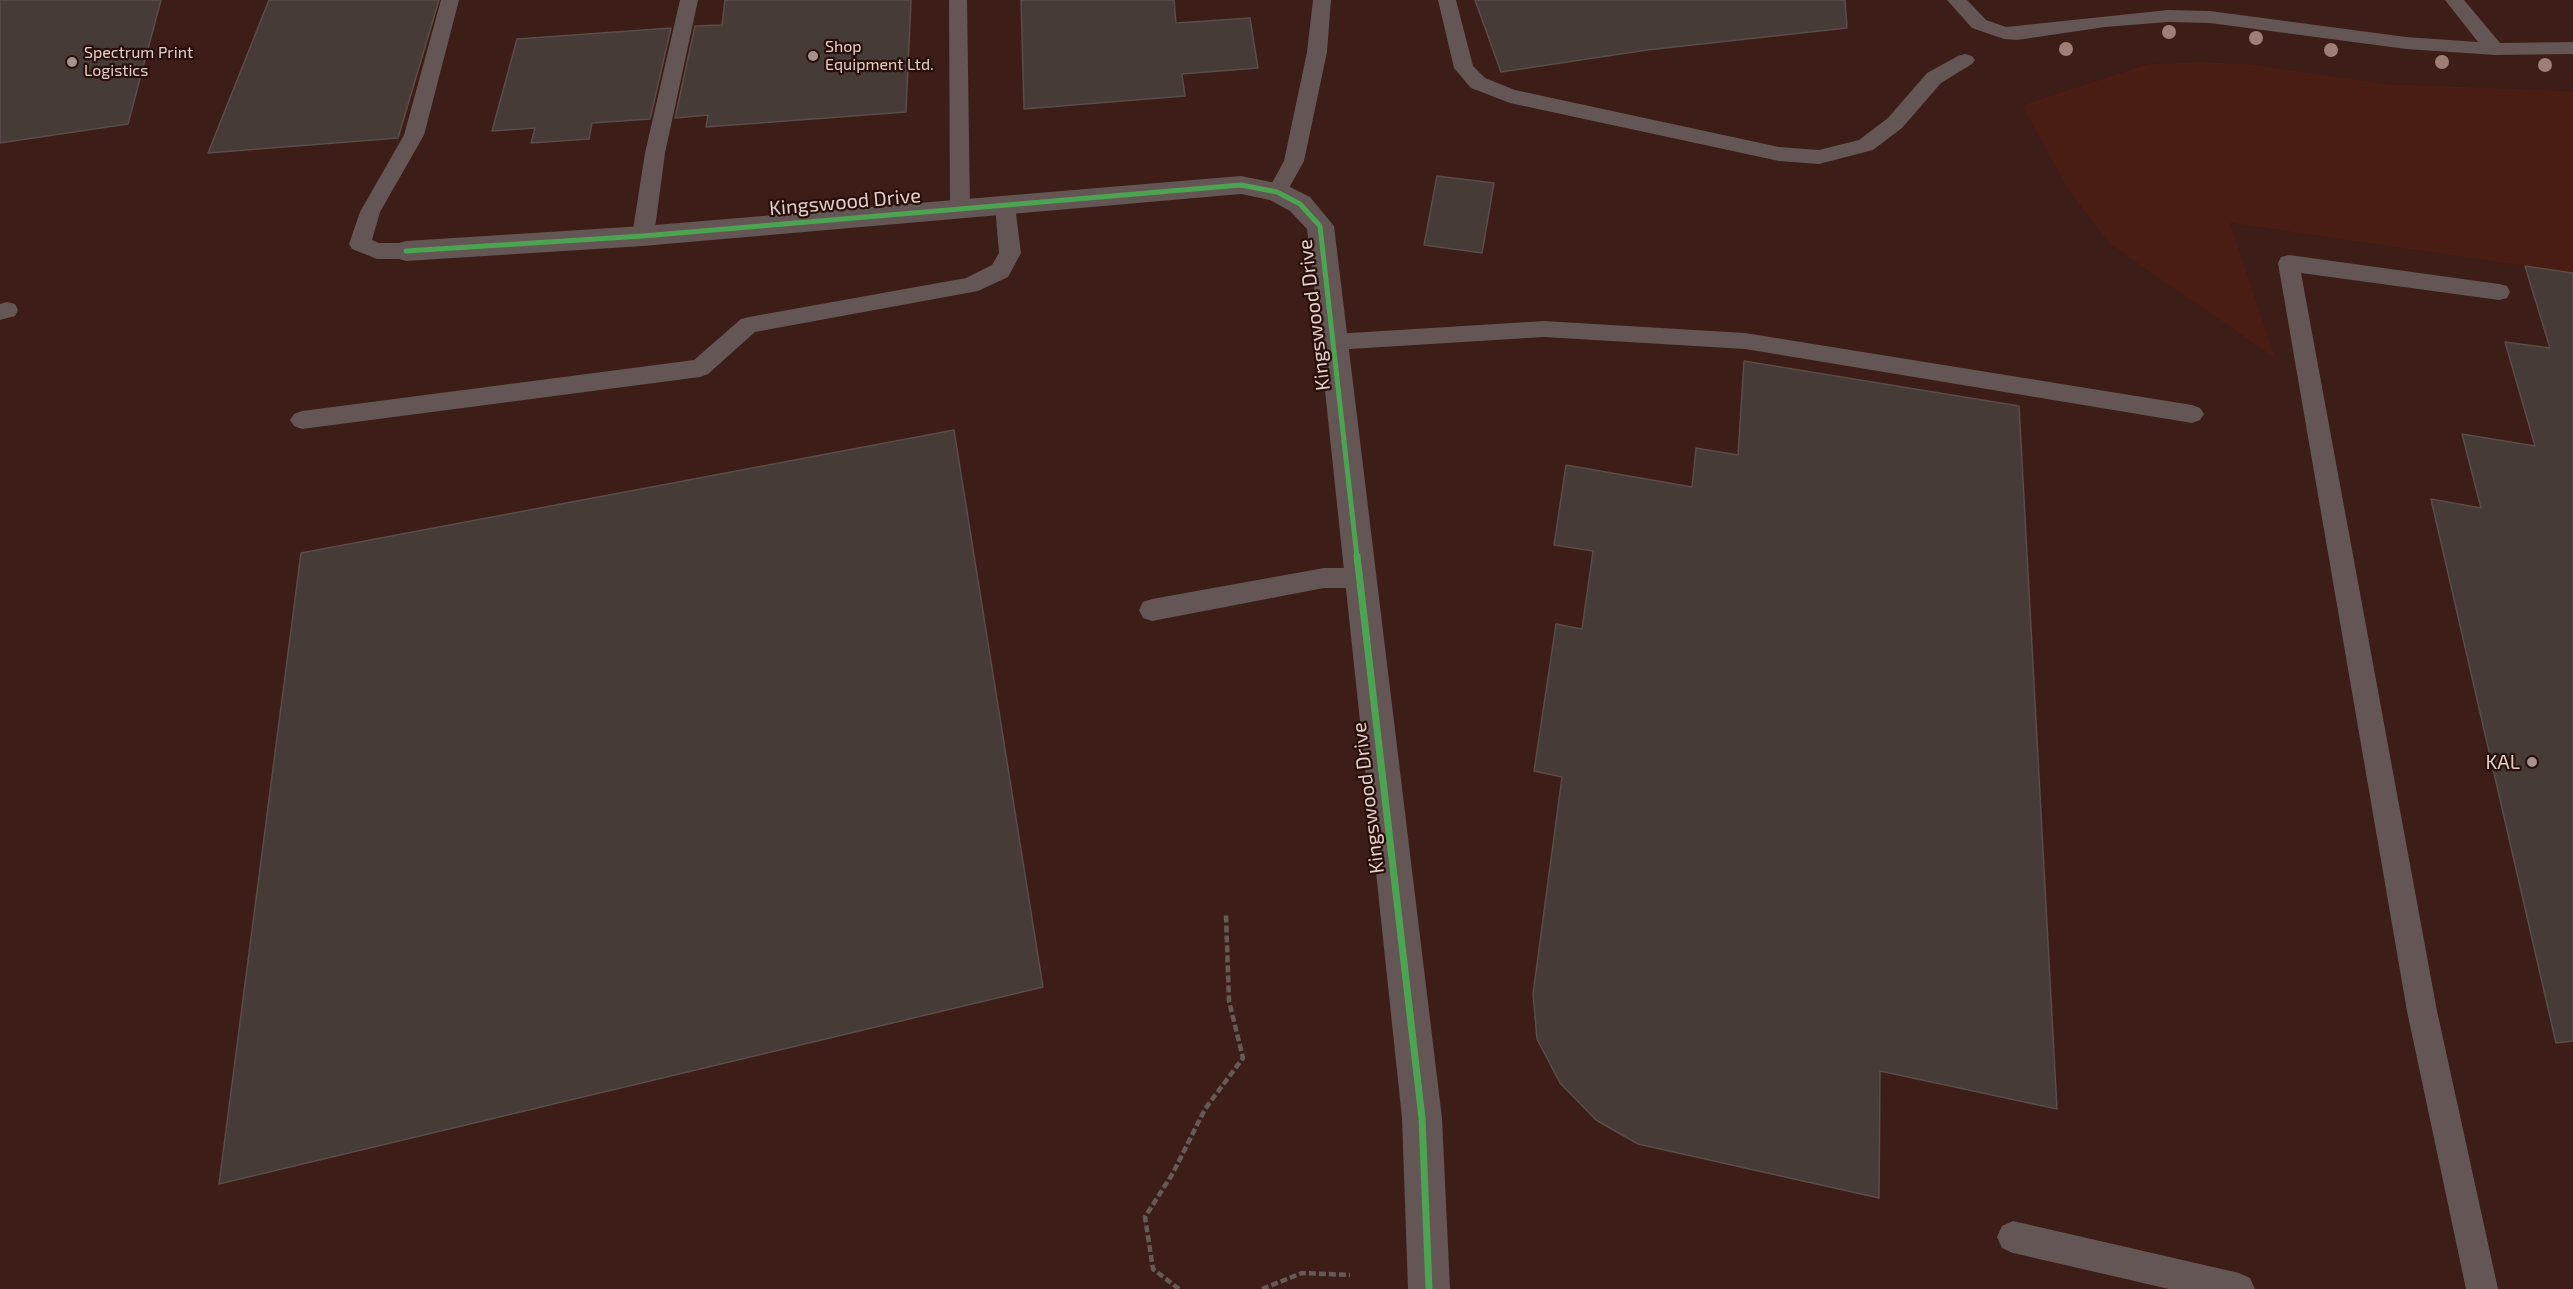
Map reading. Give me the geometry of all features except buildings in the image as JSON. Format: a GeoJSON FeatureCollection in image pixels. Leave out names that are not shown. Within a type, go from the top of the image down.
{"type":"FeatureCollection","features":[{"type":"Feature","properties":{"kind":"street","name":"Kingswood Drive"},"geometry":{"type":"LineString","coordinates":[[406,251],[643,236],[1241,185],[1277,192],[1300,204],[1320,226],[1334,342],[1422,1118],[1428,1289]]}},
{"type":"Feature","properties":{"kind":"lane"},"geometry":{"type":"LineString","coordinates":[[406,251],[377,251],[360,244],[370,212],[414,135],[450,0]]}},
{"type":"Feature","properties":{"kind":"lane"},"geometry":{"type":"LineString","coordinates":[[643,236],[655,153],[689,0]]}},
{"type":"Feature","properties":{"kind":"lane"},"geometry":{"type":"LineString","coordinates":[[958,0],[960,209]]}},
{"type":"Feature","properties":{"kind":"lane"},"geometry":{"type":"LineString","coordinates":[[1277,192],[1294,161],[1317,52],[1322,0]]}},
{"type":"Feature","properties":{"kind":"lane"},"geometry":{"type":"LineString","coordinates":[[1447,0],[1464,68],[1478,83],[1510,96],[1779,154],[1819,157],[1866,145],[1895,123],[1934,78],[1965,60]]}},
{"type":"Feature","properties":{"kind":"lane"},"geometry":{"type":"LineString","coordinates":[[1956,0],[1978,24],[2004,33],[2017,34],[2105,21],[2168,16],[2210,17],[2329,35],[2495,49],[2573,48]]}},
{"type":"Feature","properties":{"kind":"lane"},"geometry":{"type":"LineString","coordinates":[[2454,0],[2495,49]]}},
{"type":"Feature","properties":{"kind":"lane"},"geometry":{"type":"LineString","coordinates":[[302,420],[700,368],[749,325],[970,285],[1000,271],[1010,253],[1005,206]]}},
{"type":"Feature","properties":{"kind":"lane"},"geometry":{"type":"LineString","coordinates":[[2482,1289],[2420,1000],[2330,506],[2289,263],[2499,292]]}},
{"type":"Feature","properties":{"kind":"lane"},"geometry":{"type":"LineString","coordinates":[[1334,342],[1544,330],[1745,341],[2192,414]]}},
{"type":"Feature","properties":{"kind":"lane"},"geometry":{"type":"LineString","coordinates":[[1152,609],[1324,578],[1359,578]]}},
{"type":"Feature","properties":{"kind":"lane"},"geometry":{"type":"LineString","coordinates":[[2013,1237],[2202,1285],[2239,1289]]}},
{"type":"Feature","properties":{"kind":"path"},"geometry":{"type":"LineString","coordinates":[[1179,1289],[1153,1269],[1145,1217],[1173,1173],[1205,1109],[1243,1058],[1229,1001],[1226,915]]}},
{"type":"Feature","properties":{"kind":"path"},"geometry":{"type":"LineString","coordinates":[[1262,1289],[1302,1273],[1350,1275]]}},
{"type":"Feature","properties":{"kind":"shaded area"},"geometry":{"type":"Polygon","coordinates":[[[0,0],[2573,0],[2573,91],[2387,84],[2249,64],[2201,62],[2148,64],[2022,105],[2274,357],[2230,223],[2573,273],[2573,1289],[0,1289],[0,0]]]}},
{"type":"Feature","properties":{"kind":"shaded area"},"geometry":{"type":"Polygon","coordinates":[[[2201,62],[2249,64],[2387,84],[2573,91],[2573,273],[2230,223],[2275,358],[2110,244],[2070,192],[2022,105],[2148,64],[2201,62]]]}},
{"type":"Feature","properties":{"kind":"cycle path"},"geometry":{"type":"LineString","coordinates":[[406,251],[643,236],[1241,185],[1277,192],[1300,204],[1320,226],[1326,268],[1359,578],[1422,1118],[1429,1289]]}},
{"type":"Feature","properties":{"kind":"place","name":"Shop Equipment Ltd."},"geometry":{"type":"Point","coordinates":[813,56]}},
{"type":"Feature","properties":{"kind":"place","name":"Spectrum Print Logistics"},"geometry":{"type":"Point","coordinates":[72,62]}},
{"type":"Feature","properties":{"kind":"place","name":"KAL"},"geometry":{"type":"Point","coordinates":[2532,762]}}]}
